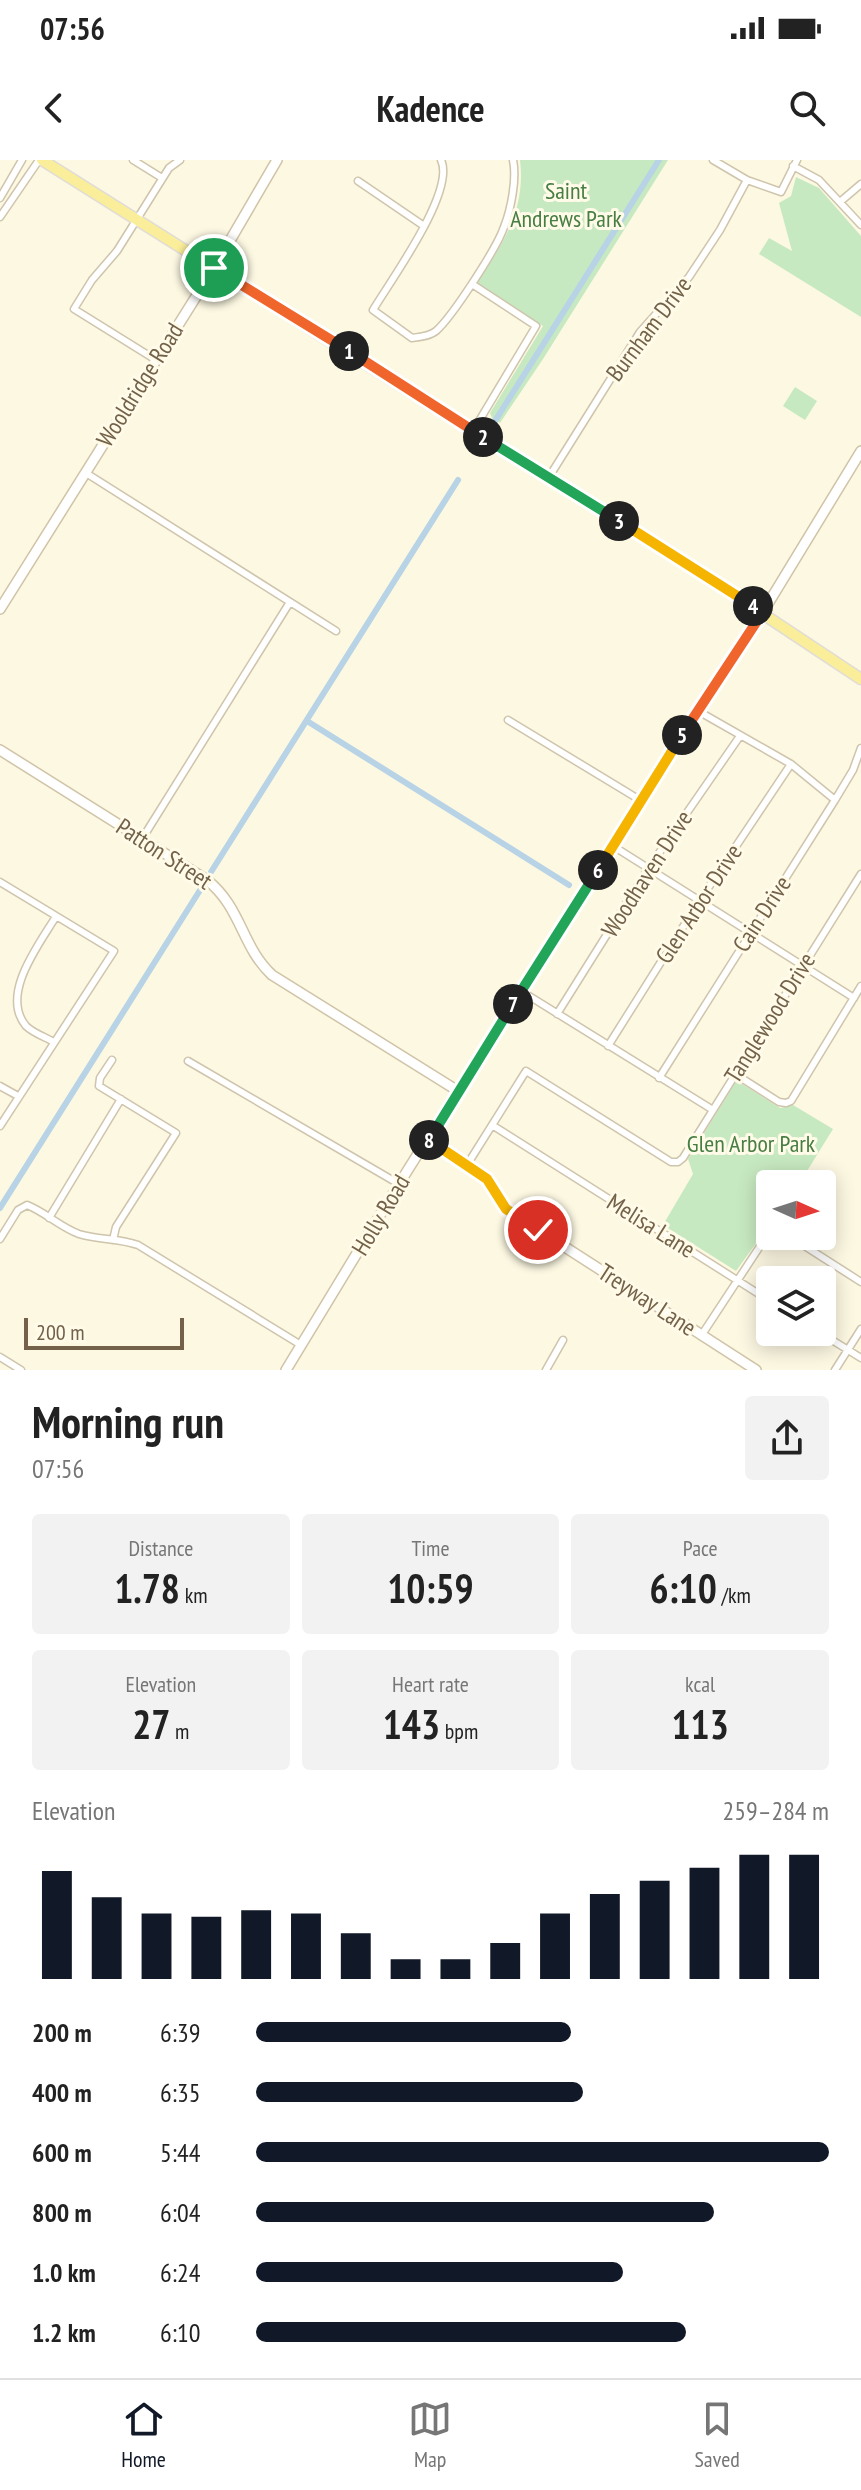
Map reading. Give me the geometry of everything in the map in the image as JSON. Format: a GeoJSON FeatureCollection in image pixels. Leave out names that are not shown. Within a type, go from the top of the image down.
{"type":"FeatureCollection","features":[{"type":"Feature","properties":{"kind":"main road"},"geometry":{"type":"LineString","coordinates":[[40,160],[763,612],[861,679]]}},
{"type":"Feature","properties":{"kind":"main road","name":"Wooldridge Road"},"geometry":{"type":"LineString","coordinates":[[0,609],[214,268],[277,160]]}},
{"type":"Feature","properties":{"kind":"main road","name":"Holly Road"},"geometry":{"type":"LineString","coordinates":[[286,1370],[399,1184],[640,800],[763,612],[861,451]]}},
{"type":"Feature","properties":{"kind":"main road","name":"Patton Street"},"geometry":{"type":"LineString","coordinates":[[0,750],[207,880],[223,892],[258,960],[272,975],[458,1091]]}},
{"type":"Feature","properties":{"kind":"main road","name":"Treyway Lane"},"geometry":{"type":"LineString","coordinates":[[428,1141],[487,1179],[506,1209],[752,1369]]}},
{"type":"Feature","properties":{"kind":"street"},"geometry":{"type":"LineString","coordinates":[[0,198],[22,160]]}},
{"type":"Feature","properties":{"kind":"street"},"geometry":{"type":"LineString","coordinates":[[0,217],[40,160]]}},
{"type":"Feature","properties":{"kind":"street"},"geometry":{"type":"LineString","coordinates":[[133,160],[162,178]]}},
{"type":"Feature","properties":{"kind":"street"},"geometry":{"type":"LineString","coordinates":[[156,360],[74,309],[92,280],[117,251],[169,168],[180,160]]}},
{"type":"Feature","properties":{"kind":"street"},"geometry":{"type":"LineString","coordinates":[[441,160],[444,182],[432,214],[373,310],[412,338],[434,333],[472,284],[504,229],[511,199],[513,160]]}},
{"type":"Feature","properties":{"kind":"street"},"geometry":{"type":"LineString","coordinates":[[713,160],[747,180],[781,192],[795,163],[819,180],[861,225]]}},
{"type":"Feature","properties":{"kind":"street","name":"Burnham Drive"},"geometry":{"type":"LineString","coordinates":[[549,477],[640,332],[689,277],[720,230],[747,180]]}},
{"type":"Feature","properties":{"kind":"street"},"geometry":{"type":"LineString","coordinates":[[358,181],[424,226]]}},
{"type":"Feature","properties":{"kind":"street"},"geometry":{"type":"LineString","coordinates":[[841,201],[861,184]]}},
{"type":"Feature","properties":{"kind":"street"},"geometry":{"type":"LineString","coordinates":[[472,284],[536,326],[473,431]]}},
{"type":"Feature","properties":{"kind":"street"},"geometry":{"type":"LineString","coordinates":[[86,473],[336,631]]}},
{"type":"Feature","properties":{"kind":"street"},"geometry":{"type":"LineString","coordinates":[[142,839],[290,602]]}},
{"type":"Feature","properties":{"kind":"street"},"geometry":{"type":"LineString","coordinates":[[697,711],[791,764],[835,800]]}},
{"type":"Feature","properties":{"kind":"street"},"geometry":{"type":"LineString","coordinates":[[508,720],[640,800]]}},
{"type":"Feature","properties":{"kind":"street","name":"Woodhaven Drive"},"geometry":{"type":"LineString","coordinates":[[557,1014],[648,869],[740,736]]}},
{"type":"Feature","properties":{"kind":"street","name":"Cain Drive"},"geometry":{"type":"LineString","coordinates":[[659,1078],[835,800],[853,770],[861,748]]}},
{"type":"Feature","properties":{"kind":"street","name":"Glen Arbor Drive"},"geometry":{"type":"LineString","coordinates":[[608,1046],[791,764]]}},
{"type":"Feature","properties":{"kind":"street"},"geometry":{"type":"LineString","coordinates":[[613,846],[854,998]]}},
{"type":"Feature","properties":{"kind":"street","name":"Tanglewood Drive"},"geometry":{"type":"LineString","coordinates":[[492,1125],[526,1071],[671,1162],[678,1162],[861,874]]}},
{"type":"Feature","properties":{"kind":"street"},"geometry":{"type":"LineString","coordinates":[[0,882],[114,951],[0,1126]]}},
{"type":"Feature","properties":{"kind":"street"},"geometry":{"type":"LineString","coordinates":[[54,1042],[27,1028],[16,1014],[13,994],[19,978],[55,918]]}},
{"type":"Feature","properties":{"kind":"street"},"geometry":{"type":"LineString","coordinates":[[735,1074],[779,1102],[791,1101],[861,986]]}},
{"type":"Feature","properties":{"kind":"street"},"geometry":{"type":"LineString","coordinates":[[521,991],[713,1110]]}},
{"type":"Feature","properties":{"kind":"street"},"geometry":{"type":"LineString","coordinates":[[112,1060],[100,1078],[99,1086],[176,1133],[116,1227],[113,1240]]}},
{"type":"Feature","properties":{"kind":"street"},"geometry":{"type":"LineString","coordinates":[[188,1061],[399,1184]]}},
{"type":"Feature","properties":{"kind":"street"},"geometry":{"type":"LineString","coordinates":[[0,1086],[18,1096]]}},
{"type":"Feature","properties":{"kind":"street"},"geometry":{"type":"LineString","coordinates":[[49,1218],[121,1099]]}},
{"type":"Feature","properties":{"kind":"street"},"geometry":{"type":"LineString","coordinates":[[467,1165],[492,1125]]}},
{"type":"Feature","properties":{"kind":"street","name":"Melisa Lane"},"geometry":{"type":"LineString","coordinates":[[492,1125],[756,1292]]}},
{"type":"Feature","properties":{"kind":"street"},"geometry":{"type":"LineString","coordinates":[[0,1239],[18,1210],[27,1205],[84,1235],[138,1245],[301,1345]]}},
{"type":"Feature","properties":{"kind":"street"},"geometry":{"type":"LineString","coordinates":[[701,1336],[757,1250]]}},
{"type":"Feature","properties":{"kind":"street"},"geometry":{"type":"LineString","coordinates":[[811,1250],[861,1282]]}},
{"type":"Feature","properties":{"kind":"street"},"geometry":{"type":"LineString","coordinates":[[835,1370],[861,1329]]}},
{"type":"Feature","properties":{"kind":"street"},"geometry":{"type":"LineString","coordinates":[[546,1370],[563,1340]]}},
{"type":"Feature","properties":{"kind":"street"},"geometry":{"type":"LineString","coordinates":[[836,1343],[861,1358]]}},
{"type":"Feature","properties":{"kind":"street"},"geometry":{"type":"LineString","coordinates":[[0,1357],[21,1370]]}},
{"type":"Feature","properties":{"kind":"green space","name":"Saint Andrews Park"},"geometry":{"type":"Polygon","coordinates":[[[520,160],[668,160],[500,423],[490,413],[543,326],[477,283],[504,240],[516,210],[521,178],[520,160]]]}},
{"type":"Feature","properties":{"kind":"green space"},"geometry":{"type":"Polygon","coordinates":[[[796,177],[819,188],[861,236],[861,317],[759,254],[769,238],[792,251],[779,203],[791,196],[796,177]]]}},
{"type":"Feature","properties":{"kind":"green space"},"geometry":{"type":"Polygon","coordinates":[[[795,387],[817,401],[805,420],[783,406],[795,387]]]}},
{"type":"Feature","properties":{"kind":"green space","name":"Glen Arbor Park"},"geometry":{"type":"Polygon","coordinates":[[[739,1082],[780,1108],[793,1105],[833,1129],[808,1170],[756,1170],[756,1243],[736,1271],[663,1225],[693,1174],[688,1159],[735,1083],[739,1082]]]}},
{"type":"Feature","properties":{"kind":"waterway"},"geometry":{"type":"LineString","coordinates":[[495,421],[659,160]]}},
{"type":"Feature","properties":{"kind":"waterway"},"geometry":{"type":"LineString","coordinates":[[211,872],[458,480]]}},
{"type":"Feature","properties":{"kind":"waterway"},"geometry":{"type":"LineString","coordinates":[[307,721],[569,885]]}},
{"type":"Feature","properties":{"kind":"waterway"},"geometry":{"type":"LineString","coordinates":[[0,1208],[202,887]]}},
{"type":"Feature","properties":{"kind":"route"},"geometry":{"type":"LineString","coordinates":[[214,268],[763,612],[640,800],[428,1141],[487,1179],[506,1209],[538,1230]]}}]}
